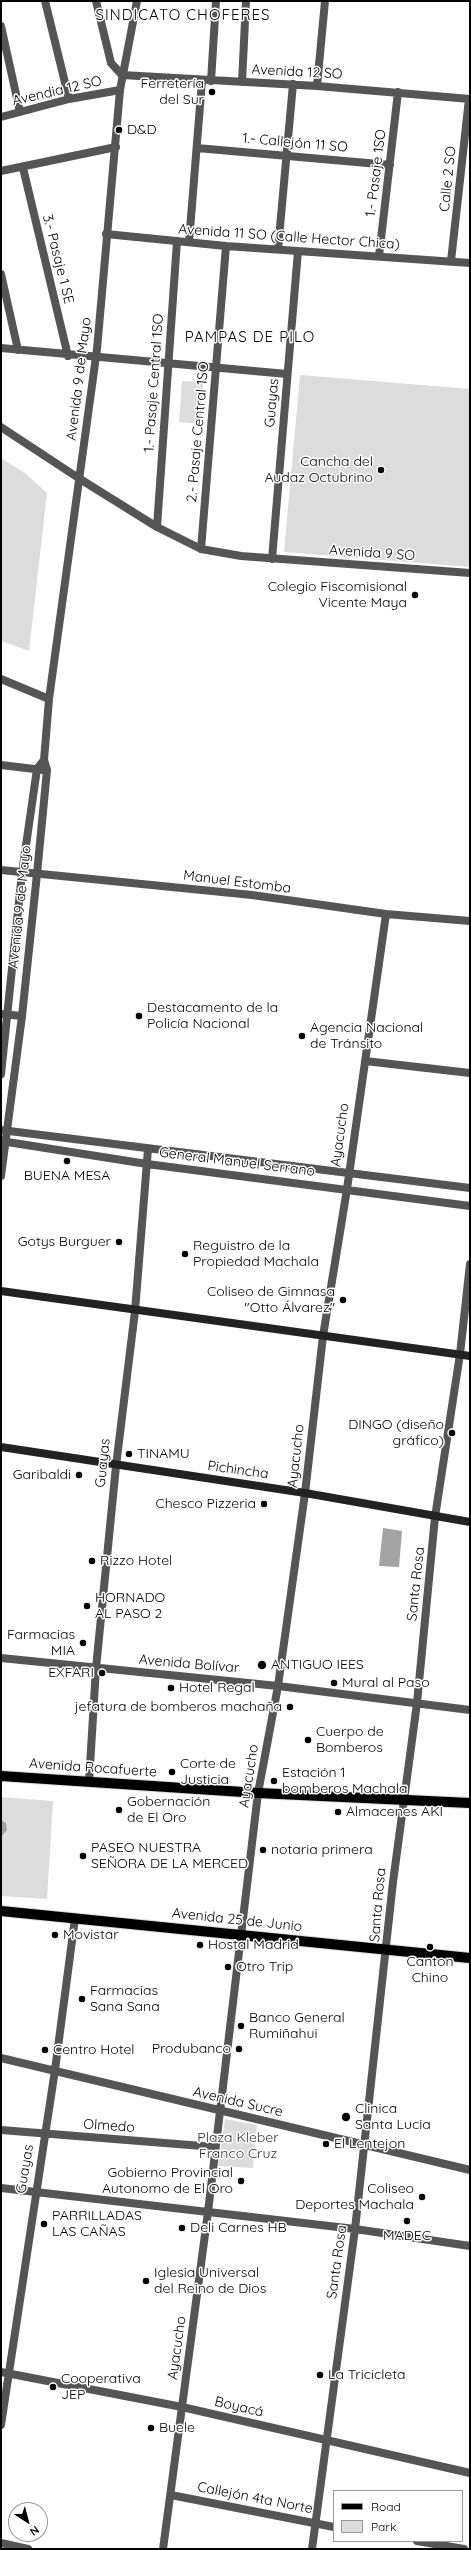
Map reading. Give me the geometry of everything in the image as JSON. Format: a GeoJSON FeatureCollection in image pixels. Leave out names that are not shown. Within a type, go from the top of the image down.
{"type":"FeatureCollection","features":[{"type":"Feature","properties":{"kind":"main road"},"geometry":{"type":"LineString","coordinates":[[1,1291],[135,1311],[470,1356]]}},
{"type":"Feature","properties":{"kind":"main road","name":"Pichincha"},"geometry":{"type":"LineString","coordinates":[[1,1447],[116,1466],[305,1493],[470,1522]]}},
{"type":"Feature","properties":{"kind":"main road","name":"Avenida Rocafuerte"},"geometry":{"type":"LineString","coordinates":[[1,1776],[258,1793],[470,1803]]}},
{"type":"Feature","properties":{"kind":"main road","name":"Avenida 25 de Junio"},"geometry":{"type":"LineString","coordinates":[[1,1911],[243,1934],[470,1958]]}},
{"type":"Feature","properties":{"kind":"street"},"geometry":{"type":"LineString","coordinates":[[45,1],[69,99]]}},
{"type":"Feature","properties":{"kind":"street"},"geometry":{"type":"LineString","coordinates":[[96,1],[111,63],[122,75]]}},
{"type":"Feature","properties":{"kind":"street","name":"Avenida 9 de Mayo"},"geometry":{"type":"LineString","coordinates":[[1,1176],[3,1131],[22,1016],[37,874],[47,770],[44,760],[49,699],[96,357],[120,90],[136,1]]}},
{"type":"Feature","properties":{"kind":"street"},"geometry":{"type":"LineString","coordinates":[[211,81],[216,1]]}},
{"type":"Feature","properties":{"kind":"street"},"geometry":{"type":"LineString","coordinates":[[242,82],[246,1]]}},
{"type":"Feature","properties":{"kind":"street"},"geometry":{"type":"LineString","coordinates":[[317,86],[325,1]]}},
{"type":"Feature","properties":{"kind":"street"},"geometry":{"type":"LineString","coordinates":[[1,26],[5,61],[20,112]]}},
{"type":"Feature","properties":{"kind":"street","name":"Avenida 12 SO"},"geometry":{"type":"LineString","coordinates":[[122,75],[202,81],[293,84],[469,99]]}},
{"type":"Feature","properties":{"kind":"street"},"geometry":{"type":"LineString","coordinates":[[189,242],[202,81]]}},
{"type":"Feature","properties":{"kind":"street"},"geometry":{"type":"LineString","coordinates":[[278,249],[293,84]]}},
{"type":"Feature","properties":{"kind":"street","name":"Avendia 12 SO"},"geometry":{"type":"LineString","coordinates":[[1,117],[69,99],[120,90]]}},
{"type":"Feature","properties":{"kind":"street","name":"1.- Pasaje 1SO"},"geometry":{"type":"LineString","coordinates":[[379,256],[398,92]]}},
{"type":"Feature","properties":{"kind":"street","name":"Calle 2 SO"},"geometry":{"type":"LineString","coordinates":[[451,261],[469,99]]}},
{"type":"Feature","properties":{"kind":"street"},"geometry":{"type":"LineString","coordinates":[[1,171],[22,168],[116,147]]}},
{"type":"Feature","properties":{"kind":"street","name":"1.- Callejón 11 SO"},"geometry":{"type":"LineString","coordinates":[[197,148],[390,165]]}},
{"type":"Feature","properties":{"kind":"street","name":"3.- Pasaje 1 SE"},"geometry":{"type":"LineString","coordinates":[[22,168],[68,356]]}},
{"type":"Feature","properties":{"kind":"street"},"geometry":{"type":"LineString","coordinates":[[461,176],[470,177]]}},
{"type":"Feature","properties":{"kind":"street","name":"Avenida 11 SO (Calle Hector Chica)"},"geometry":{"type":"LineString","coordinates":[[106,234],[226,246],[470,263]]}},
{"type":"Feature","properties":{"kind":"street","name":"1.- Pasaje Central 1SO"},"geometry":{"type":"LineString","coordinates":[[157,527],[177,241]]}},
{"type":"Feature","properties":{"kind":"street","name":"2.- Pasaje Central 1SO"},"geometry":{"type":"LineString","coordinates":[[201,549],[226,246]]}},
{"type":"Feature","properties":{"kind":"street","name":"Guayas"},"geometry":{"type":"LineString","coordinates":[[272,558],[298,251]]}},
{"type":"Feature","properties":{"kind":"street"},"geometry":{"type":"LineString","coordinates":[[1,274],[18,350]]}},
{"type":"Feature","properties":{"kind":"street"},"geometry":{"type":"LineString","coordinates":[[1,348],[68,356],[96,357],[217,369],[288,374]]}},
{"type":"Feature","properties":{"kind":"street","name":"Avenida 9 SO"},"geometry":{"type":"LineString","coordinates":[[1,427],[157,527],[201,549],[241,556],[470,573]]}},
{"type":"Feature","properties":{"kind":"street"},"geometry":{"type":"LineString","coordinates":[[1,679],[49,699]]}},
{"type":"Feature","properties":{"kind":"street","name":"Avenida 9 de Mayo"},"geometry":{"type":"LineString","coordinates":[[1,1074],[5,1014],[22,873],[37,769],[44,760]]}},
{"type":"Feature","properties":{"kind":"street"},"geometry":{"type":"LineString","coordinates":[[1,765],[47,770]]}},
{"type":"Feature","properties":{"kind":"street","name":"Manuel Estomba"},"geometry":{"type":"LineString","coordinates":[[1,870],[252,895],[386,914],[470,921]]}},
{"type":"Feature","properties":{"kind":"street","name":"Ayacucho"},"geometry":{"type":"LineString","coordinates":[[163,2549],[243,1934],[258,1793],[278,1686],[305,1493],[323,1336],[347,1189],[386,914]]}},
{"type":"Feature","properties":{"kind":"street"},"geometry":{"type":"LineString","coordinates":[[5,1014],[22,1016]]}},
{"type":"Feature","properties":{"kind":"street"},"geometry":{"type":"LineString","coordinates":[[365,1061],[470,1072]]}},
{"type":"Feature","properties":{"kind":"street","name":"General Manuel Serrano"},"geometry":{"type":"LineString","coordinates":[[3,1131],[470,1188]]}},
{"type":"Feature","properties":{"kind":"street","name":"General Manuel Serrano"},"geometry":{"type":"LineString","coordinates":[[3,1142],[147,1164],[470,1206]]}},
{"type":"Feature","properties":{"kind":"street","name":"Guayas"},"geometry":{"type":"LineString","coordinates":[[89,1782],[96,1668],[116,1466],[135,1311],[148,1149]]}},
{"type":"Feature","properties":{"kind":"street","name":"Santa Rosa"},"geometry":{"type":"LineString","coordinates":[[312,2549],[325,2440],[355,2229],[387,1950],[393,1882],[417,1703],[435,1517],[460,1354],[470,1264]]}},
{"type":"Feature","properties":{"kind":"street","name":"Avenida Bolívar"},"geometry":{"type":"LineString","coordinates":[[1,1658],[278,1686],[470,1710]]}},
{"type":"Feature","properties":{"kind":"street","name":"Guayas"},"geometry":{"type":"LineString","coordinates":[[1,2425],[4,2373],[55,2070],[75,1918]]}},
{"type":"Feature","properties":{"kind":"street","name":"Avenida Sucre"},"geometry":{"type":"LineString","coordinates":[[1,2058],[470,2170]]}},
{"type":"Feature","properties":{"kind":"street","name":"Olmedo"},"geometry":{"type":"LineString","coordinates":[[1,2130],[215,2147]]}},
{"type":"Feature","properties":{"kind":"street"},"geometry":{"type":"LineString","coordinates":[[1,2188],[355,2229],[470,2246]]}},
{"type":"Feature","properties":{"kind":"street","name":"Boyacá"},"geometry":{"type":"LineString","coordinates":[[4,2373],[182,2406],[470,2473]]}},
{"type":"Feature","properties":{"kind":"street","name":"Callejón 4ta Norte"},"geometry":{"type":"LineString","coordinates":[[171,2495],[333,2527]]}},
{"type":"Feature","properties":{"kind":"street"},"geometry":{"type":"LineString","coordinates":[[423,2542],[464,2549]]}},
{"type":"Feature","properties":{"kind":"street"},"geometry":{"type":"LineString","coordinates":[[1,2543],[28,2549]]}},
{"type":"Feature","properties":{"kind":"green space","name":"Cancha del Audaz Octubrino"},"geometry":{"type":"Polygon","coordinates":[[[300,375],[470,389],[470,567],[284,552],[300,375]]]}},
{"type":"Feature","properties":{"kind":"green space"},"geometry":{"type":"Polygon","coordinates":[[[182,381],[203,382],[201,424],[179,422],[182,381]]]}},
{"type":"Feature","properties":{"kind":"green space"},"geometry":{"type":"Polygon","coordinates":[[[1,458],[26,474],[47,493],[29,651],[1,641],[1,458]]]}},
{"type":"Feature","properties":{"kind":"green space"},"geometry":{"type":"Polygon","coordinates":[[[1,1797],[53,1801],[47,1899],[1,1896],[1,1797]]]}},
{"type":"Feature","properties":{"kind":"green space","name":"Plaza Kleber Franco Cruz"},"geometry":{"type":"Polygon","coordinates":[[[225,2119],[257,2125],[253,2168],[218,2166],[225,2119]]]}},
{"type":"Feature","properties":{"kind":"shaded area"},"geometry":{"type":"Polygon","coordinates":[[[383,1528],[402,1531],[399,1567],[379,1566],[383,1528]]]}},
{"type":"Feature","properties":{"kind":"shaded area"},"geometry":{"type":"Polygon","coordinates":[[[1,1820],[6,1823],[7,1830],[1,1837],[1,1820]]]}},
{"type":"Feature","properties":{"kind":"place","name":"Ferretería del Sur"},"geometry":{"type":"Point","coordinates":[212,92]}},
{"type":"Feature","properties":{"kind":"place","name":"D&D"},"geometry":{"type":"Point","coordinates":[119,130]}},
{"type":"Feature","properties":{"kind":"place","name":"Cancha del Audaz Octubrino"},"geometry":{"type":"Point","coordinates":[381,470]}},
{"type":"Feature","properties":{"kind":"place","name":"Colegio Fiscomisional Vicente Maya"},"geometry":{"type":"Point","coordinates":[415,595]}},
{"type":"Feature","properties":{"kind":"place","name":"Destacamento de la Policía Nacional"},"geometry":{"type":"Point","coordinates":[139,1016]}},
{"type":"Feature","properties":{"kind":"place","name":"Agencia Nacional de Tránsito"},"geometry":{"type":"Point","coordinates":[302,1036]}},
{"type":"Feature","properties":{"kind":"place","name":"BUENA MESA"},"geometry":{"type":"Point","coordinates":[67,1161]}},
{"type":"Feature","properties":{"kind":"place","name":"Gotys Burguer"},"geometry":{"type":"Point","coordinates":[119,1242]}},
{"type":"Feature","properties":{"kind":"place","name":"Reguistro de la Propiedad Machala"},"geometry":{"type":"Point","coordinates":[185,1254]}},
{"type":"Feature","properties":{"kind":"place","name":"Coliseo de Gimnasa \"Otto Álvarez\""},"geometry":{"type":"Point","coordinates":[343,1300]}},
{"type":"Feature","properties":{"kind":"place","name":"DINGO (diseño gráfico)"},"geometry":{"type":"Point","coordinates":[452,1433]}},
{"type":"Feature","properties":{"kind":"place","name":"TINAMU"},"geometry":{"type":"Point","coordinates":[129,1454]}},
{"type":"Feature","properties":{"kind":"place","name":"Garibaldi"},"geometry":{"type":"Point","coordinates":[79,1475]}},
{"type":"Feature","properties":{"kind":"place","name":"Chesco Pizzeria"},"geometry":{"type":"Point","coordinates":[264,1504]}},
{"type":"Feature","properties":{"kind":"place","name":"Rizzo Hotel"},"geometry":{"type":"Point","coordinates":[92,1561]}},
{"type":"Feature","properties":{"kind":"place","name":"HORNADO AL PASO 2"},"geometry":{"type":"Point","coordinates":[87,1606]}},
{"type":"Feature","properties":{"kind":"place","name":"Farmacias MIA"},"geometry":{"type":"Point","coordinates":[83,1643]}},
{"type":"Feature","properties":{"kind":"place","name":"ANTIGUO IEES"},"geometry":{"type":"Point","coordinates":[262,1665]}},
{"type":"Feature","properties":{"kind":"place","name":"EXFARI"},"geometry":{"type":"Point","coordinates":[102,1673]}},
{"type":"Feature","properties":{"kind":"place","name":"Mural al Paso"},"geometry":{"type":"Point","coordinates":[334,1683]}},
{"type":"Feature","properties":{"kind":"place","name":"Hotel Regal"},"geometry":{"type":"Point","coordinates":[171,1688]}},
{"type":"Feature","properties":{"kind":"place","name":"jefatura de bomberos machaña"},"geometry":{"type":"Point","coordinates":[290,1707]}},
{"type":"Feature","properties":{"kind":"place","name":"Cuerpo de Bomberos"},"geometry":{"type":"Point","coordinates":[308,1740]}},
{"type":"Feature","properties":{"kind":"place","name":"Corte de Justicia"},"geometry":{"type":"Point","coordinates":[172,1772]}},
{"type":"Feature","properties":{"kind":"place","name":"Estación 1 bomberos Machala"},"geometry":{"type":"Point","coordinates":[274,1781]}},
{"type":"Feature","properties":{"kind":"place","name":"Gobernación de El Oro"},"geometry":{"type":"Point","coordinates":[119,1810]}},
{"type":"Feature","properties":{"kind":"place","name":"Almacenes AKI"},"geometry":{"type":"Point","coordinates":[338,1812]}},
{"type":"Feature","properties":{"kind":"place","name":"notaria primera"},"geometry":{"type":"Point","coordinates":[263,1850]}},
{"type":"Feature","properties":{"kind":"place","name":"PASEO NUESTRA SEÑORA DE LA MERCED"},"geometry":{"type":"Point","coordinates":[83,1856]}},
{"type":"Feature","properties":{"kind":"place","name":"Movistar"},"geometry":{"type":"Point","coordinates":[55,1935]}},
{"type":"Feature","properties":{"kind":"place","name":"Hostal Madrid"},"geometry":{"type":"Point","coordinates":[200,1945]}},
{"type":"Feature","properties":{"kind":"place","name":"Canton Chino"},"geometry":{"type":"Point","coordinates":[430,1947]}},
{"type":"Feature","properties":{"kind":"place","name":"Otro Trip"},"geometry":{"type":"Point","coordinates":[228,1967]}},
{"type":"Feature","properties":{"kind":"place","name":"Farmacias Sana Sana"},"geometry":{"type":"Point","coordinates":[82,1999]}},
{"type":"Feature","properties":{"kind":"place","name":"Banco General Rumiñahui"},"geometry":{"type":"Point","coordinates":[241,2026]}},
{"type":"Feature","properties":{"kind":"place","name":"Produbanco"},"geometry":{"type":"Point","coordinates":[239,2049]}},
{"type":"Feature","properties":{"kind":"place","name":"Centro Hotel"},"geometry":{"type":"Point","coordinates":[45,2050]}},
{"type":"Feature","properties":{"kind":"place","name":"Clinica Santa Lucia"},"geometry":{"type":"Point","coordinates":[346,2117]}},
{"type":"Feature","properties":{"kind":"place","name":"El Lentejon"},"geometry":{"type":"Point","coordinates":[326,2144]}},
{"type":"Feature","properties":{"kind":"place","name":"Gobierno Provincial Autonomo de El Oro"},"geometry":{"type":"Point","coordinates":[241,2181]}},
{"type":"Feature","properties":{"kind":"place","name":"Coliseo Deportes Machala"},"geometry":{"type":"Point","coordinates":[422,2197]}},
{"type":"Feature","properties":{"kind":"place","name":"MADEC"},"geometry":{"type":"Point","coordinates":[407,2221]}},
{"type":"Feature","properties":{"kind":"place","name":"PARRILLADAS LAS CAÑAS"},"geometry":{"type":"Point","coordinates":[44,2224]}},
{"type":"Feature","properties":{"kind":"place","name":"Deli Carnes HB"},"geometry":{"type":"Point","coordinates":[182,2228]}},
{"type":"Feature","properties":{"kind":"place","name":"Iglesia Universal del Reino de Dios"},"geometry":{"type":"Point","coordinates":[146,2281]}},
{"type":"Feature","properties":{"kind":"place","name":"La Tricicleta"},"geometry":{"type":"Point","coordinates":[320,2375]}},
{"type":"Feature","properties":{"kind":"place","name":"Cooperativa JEP"},"geometry":{"type":"Point","coordinates":[53,2387]}},
{"type":"Feature","properties":{"kind":"place","name":"Buele"},"geometry":{"type":"Point","coordinates":[151,2428]}},
{"type":"Feature","properties":{"kind":"district","name":"SINDICATO CHOFERES"},"geometry":{"type":"Point","coordinates":[183,15]}},
{"type":"Feature","properties":{"kind":"district","name":"PAMPAS DE PILO"},"geometry":{"type":"Point","coordinates":[250,337]}}]}
